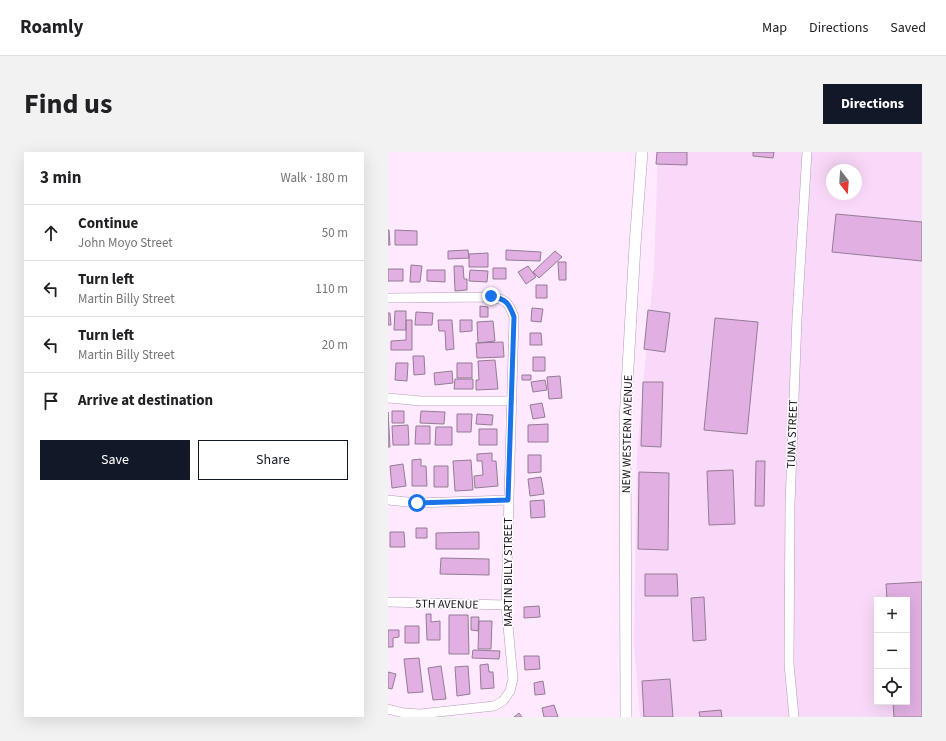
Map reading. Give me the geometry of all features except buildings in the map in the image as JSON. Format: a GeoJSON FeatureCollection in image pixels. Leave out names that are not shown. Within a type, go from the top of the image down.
{"type":"FeatureCollection","features":[{"type":"Feature","properties":{"kind":"street","name":"NEW WESTERN AVENUE"},"geometry":{"type":"LineString","coordinates":[[626,717],[625,420],[634,253],[642,152]]}},
{"type":"Feature","properties":{"kind":"street","name":"TUNA STREET"},"geometry":{"type":"LineString","coordinates":[[794,717],[789,664],[790,504],[797,318],[807,152]]}},
{"type":"Feature","properties":{"kind":"street","name":"MARTIN BILLY STREET"},"geometry":{"type":"LineString","coordinates":[[388,298],[491,296],[502,298],[510,307],[514,317],[506,605],[512,679],[510,691],[503,701],[494,706],[420,714],[404,713],[388,709]]}},
{"type":"Feature","properties":{"kind":"street"},"geometry":{"type":"LineString","coordinates":[[388,398],[421,401],[512,401]]}},
{"type":"Feature","properties":{"kind":"street"},"geometry":{"type":"LineString","coordinates":[[388,500],[417,503],[508,500]]}},
{"type":"Feature","properties":{"kind":"street","name":"5TH AVENUE"},"geometry":{"type":"LineString","coordinates":[[388,602],[506,605]]}},
{"type":"Feature","properties":{"kind":"shaded area"},"geometry":{"type":"Polygon","coordinates":[[[658,152],[922,152],[922,717],[640,717],[634,646],[637,452],[654,267],[658,152]]]}},
{"type":"Feature","properties":{"kind":"route"},"geometry":{"type":"LineString","coordinates":[[417,503],[508,500],[514,317],[510,307],[502,298],[491,296]]}}]}
